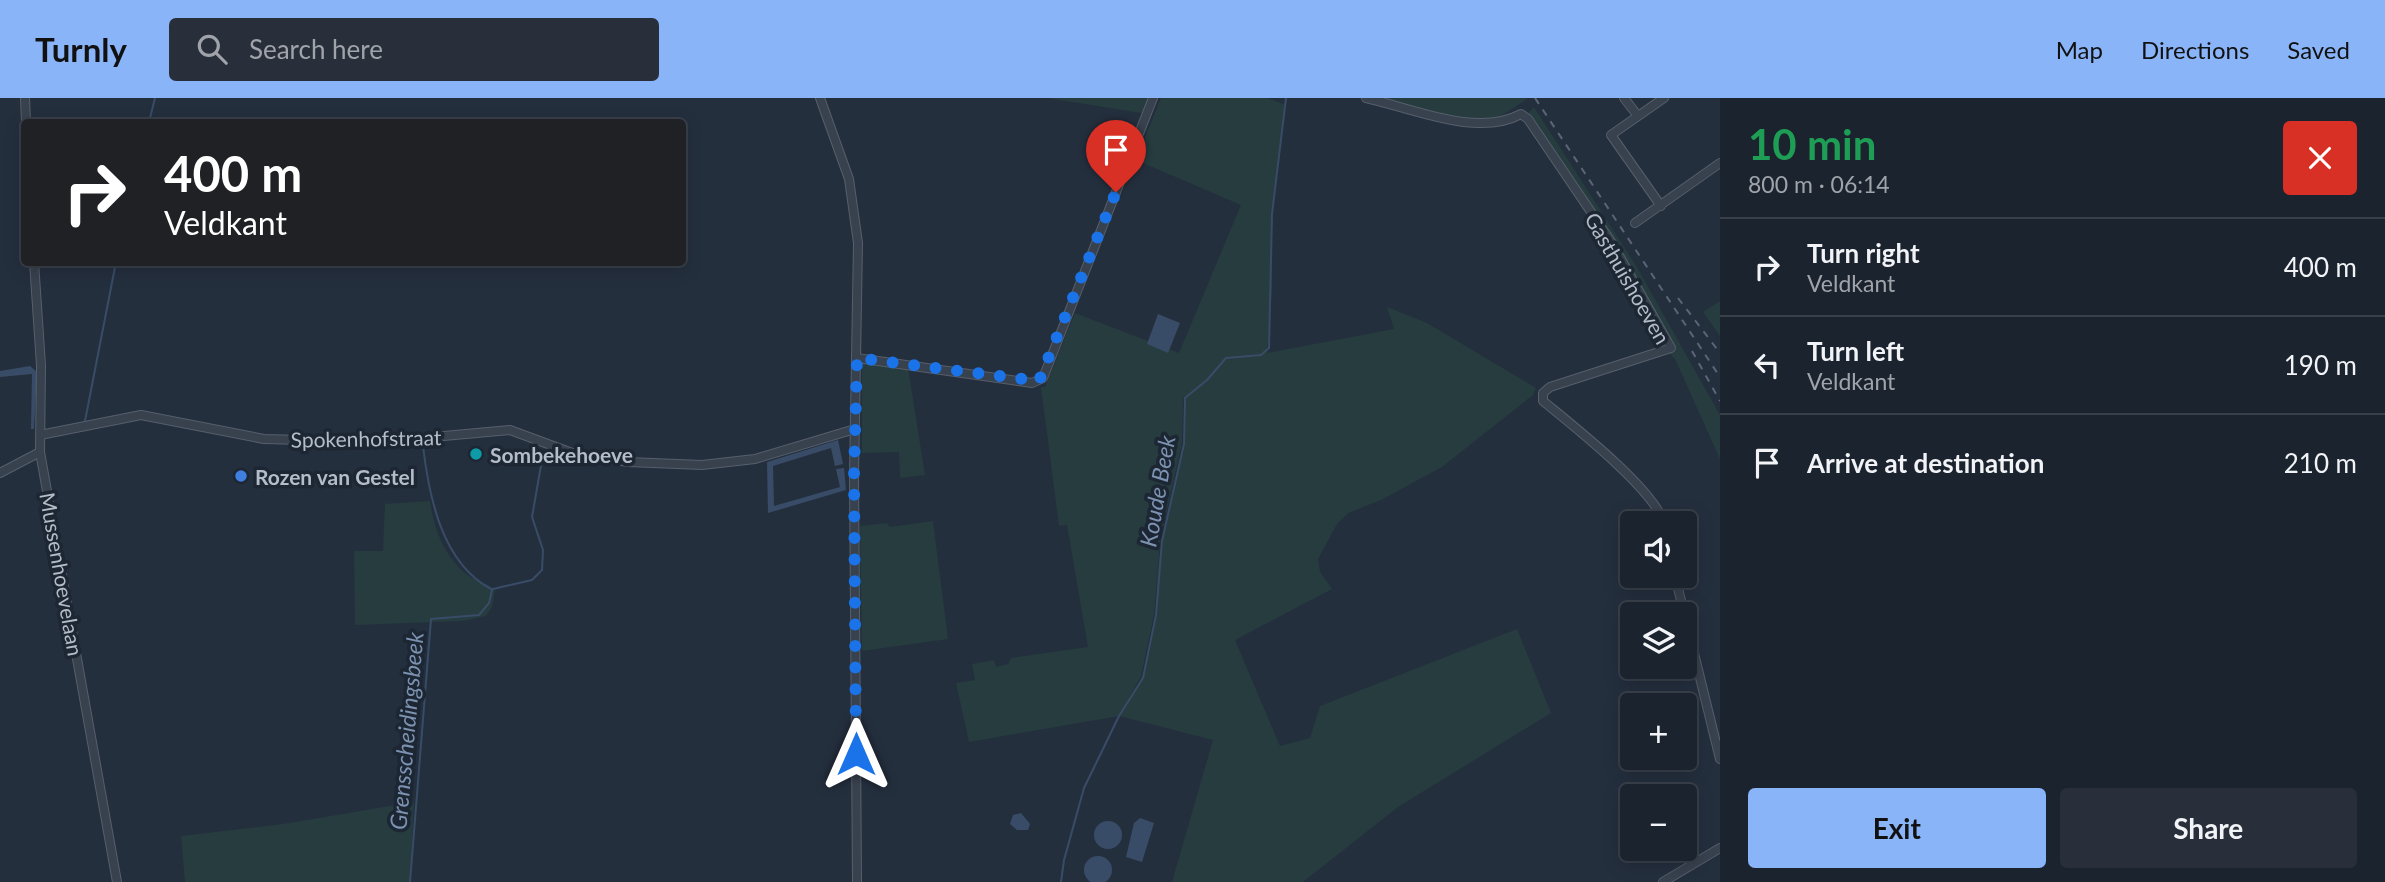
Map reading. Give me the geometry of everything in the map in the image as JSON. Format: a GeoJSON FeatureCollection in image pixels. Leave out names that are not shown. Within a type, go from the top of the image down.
{"type":"FeatureCollection","features":[{"type":"Feature","properties":{"kind":"street"},"geometry":{"type":"LineString","coordinates":[[25,98],[26,119]]}},
{"type":"Feature","properties":{"kind":"street"},"geometry":{"type":"LineString","coordinates":[[820,98],[839,144],[854,212],[859,270],[855,429],[857,882]]}},
{"type":"Feature","properties":{"kind":"street"},"geometry":{"type":"LineString","coordinates":[[857,358],[1032,383],[1043,378],[1153,98]]}},
{"type":"Feature","properties":{"kind":"street","name":"Gasthuishoeven"},"geometry":{"type":"LineString","coordinates":[[1366,98],[1458,120],[1493,122],[1521,114],[1528,119],[1612,243],[1671,348],[1550,387],[1543,393],[1543,401],[1592,441],[1654,504],[1658,511]]}},
{"type":"Feature","properties":{"kind":"street"},"geometry":{"type":"LineString","coordinates":[[1624,98],[1635,118]]}},
{"type":"Feature","properties":{"kind":"street"},"geometry":{"type":"LineString","coordinates":[[1661,206],[1611,135],[1664,98]]}},
{"type":"Feature","properties":{"kind":"street"},"geometry":{"type":"LineString","coordinates":[[1635,223],[1720,163]]}},
{"type":"Feature","properties":{"kind":"street","name":"Mussenhoevelaan"},"geometry":{"type":"LineString","coordinates":[[34,266],[41,365],[40,452],[117,882]]}},
{"type":"Feature","properties":{"kind":"street","name":"Spokenhofstraat"},"geometry":{"type":"LineString","coordinates":[[40,435],[141,415],[245,436],[276,439],[378,442],[510,430],[575,454],[628,462],[702,465],[766,456],[855,429]]}},
{"type":"Feature","properties":{"kind":"street"},"geometry":{"type":"LineString","coordinates":[[0,473],[40,452]]}},
{"type":"Feature","properties":{"kind":"street"},"geometry":{"type":"LineString","coordinates":[[1678,588],[1720,760]]}},
{"type":"Feature","properties":{"kind":"street"},"geometry":{"type":"LineString","coordinates":[[1663,882],[1720,848]]}},
{"type":"Feature","properties":{"kind":"green space"},"geometry":{"type":"Polygon","coordinates":[[[1048,98],[1154,98],[1147,114],[1048,98]]]}},
{"type":"Feature","properties":{"kind":"green space"},"geometry":{"type":"Polygon","coordinates":[[[1161,98],[1268,98],[1285,105],[1272,214],[1272,291],[1267,353],[1394,329],[1387,307],[1427,323],[1536,388],[1533,395],[1442,467],[1381,500],[1348,513],[1337,524],[1318,559],[1320,572],[1332,589],[1235,640],[1280,746],[1310,738],[1320,706],[1517,629],[1551,713],[1398,807],[1303,882],[1172,882],[1213,740],[1119,716],[969,742],[956,683],[975,680],[972,664],[994,660],[996,667],[1008,664],[1011,658],[1088,647],[1067,525],[1059,526],[1041,387],[1045,387],[1075,313],[1179,353],[1241,205],[1136,160],[1161,98]],[[1183,396],[1182,443],[1160,541],[1154,615],[1141,676],[1128,700],[1139,682],[1147,663],[1152,643],[1159,559],[1183,450],[1183,396]]]}},
{"type":"Feature","properties":{"kind":"green space"},"geometry":{"type":"Polygon","coordinates":[[[1366,98],[1527,99],[1492,122],[1458,120],[1366,98]]]}},
{"type":"Feature","properties":{"kind":"green space"},"geometry":{"type":"Polygon","coordinates":[[[1534,107],[1635,264],[1720,415],[1720,459],[1675,359],[1667,351],[1608,246],[1522,119],[1534,107]]]}},
{"type":"Feature","properties":{"kind":"green space"},"geometry":{"type":"Polygon","coordinates":[[[1720,301],[1720,336],[1703,312],[1720,301]]]}},
{"type":"Feature","properties":{"kind":"green space"},"geometry":{"type":"Polygon","coordinates":[[[866,362],[908,368],[925,475],[900,478],[899,452],[862,453],[862,364],[866,362]]]}},
{"type":"Feature","properties":{"kind":"green space"},"geometry":{"type":"Polygon","coordinates":[[[430,501],[437,531],[452,559],[466,574],[495,590],[492,607],[486,616],[463,621],[355,625],[354,551],[383,551],[385,504],[430,501]]]}},
{"type":"Feature","properties":{"kind":"green space"},"geometry":{"type":"Polygon","coordinates":[[[933,521],[948,639],[862,651],[860,526],[887,523],[890,527],[933,521]]]}},
{"type":"Feature","properties":{"kind":"green space"},"geometry":{"type":"Polygon","coordinates":[[[414,802],[410,882],[185,882],[181,836],[283,824],[414,802]]]}},
{"type":"Feature","properties":{"kind":"water"},"geometry":{"type":"Polygon","coordinates":[[[1158,314],[1180,323],[1168,353],[1147,344],[1158,314]]]}},
{"type":"Feature","properties":{"kind":"water"},"geometry":{"type":"Polygon","coordinates":[[[30,366],[37,372],[34,429],[31,429],[32,374],[0,377],[0,371],[30,366]]]}},
{"type":"Feature","properties":{"kind":"water"},"geometry":{"type":"Polygon","coordinates":[[[838,440],[843,464],[835,466],[831,448],[773,466],[774,506],[840,487],[836,469],[844,468],[846,490],[768,513],[767,462],[838,440]]]}},
{"type":"Feature","properties":{"kind":"water"},"geometry":{"type":"Polygon","coordinates":[[[1021,813],[1030,824],[1028,830],[1017,830],[1010,824],[1013,815],[1021,813]]]}},
{"type":"Feature","properties":{"kind":"water"},"geometry":{"type":"Polygon","coordinates":[[[1140,818],[1154,823],[1142,862],[1126,857],[1134,823],[1140,818]]]}},
{"type":"Feature","properties":{"kind":"water"},"geometry":{"type":"Polygon","coordinates":[[[1108,821],[1118,825],[1122,835],[1118,845],[1108,849],[1098,845],[1094,835],[1098,825],[1108,821]]]}},
{"type":"Feature","properties":{"kind":"water"},"geometry":{"type":"Polygon","coordinates":[[[1093,857],[1103,857],[1111,865],[1111,875],[1103,883],[1093,883],[1085,875],[1085,865],[1093,857]]]}},
{"type":"Feature","properties":{"kind":"waterway"},"geometry":{"type":"LineString","coordinates":[[150,119],[155,98]]}},
{"type":"Feature","properties":{"kind":"waterway","name":"Koude Beek"},"geometry":{"type":"LineString","coordinates":[[1061,882],[1064,860],[1084,788],[1119,716],[1143,678],[1156,615],[1162,541],[1184,444],[1185,398],[1207,380],[1226,358],[1261,355],[1269,348],[1272,214],[1286,98]]}},
{"type":"Feature","properties":{"kind":"waterway"},"geometry":{"type":"LineString","coordinates":[[85,421],[115,266]]}},
{"type":"Feature","properties":{"kind":"waterway"},"geometry":{"type":"LineString","coordinates":[[423,446],[434,507],[450,546],[474,577],[491,589]]}},
{"type":"Feature","properties":{"kind":"waterway"},"geometry":{"type":"LineString","coordinates":[[493,589],[532,580],[542,570],[543,550],[532,517],[543,454]]}},
{"type":"Feature","properties":{"kind":"waterway","name":"Grensscheidingsbeek"},"geometry":{"type":"LineString","coordinates":[[410,882],[431,619],[479,615],[489,603],[492,590]]}},
{"type":"Feature","properties":{"kind":"railway"},"geometry":{"type":"LineString","coordinates":[[1535,98],[1720,377]]}},
{"type":"Feature","properties":{"kind":"railway"},"geometry":{"type":"LineString","coordinates":[[1678,298],[1720,353]]}},
{"type":"Feature","properties":{"kind":"railway"},"geometry":{"type":"LineString","coordinates":[[1692,351],[1720,401]]}},
{"type":"Feature","properties":{"kind":"place","name":"Sombekehoeve"},"geometry":{"type":"Point","coordinates":[476,454]}},
{"type":"Feature","properties":{"kind":"place","name":"Rozen van Gestel"},"geometry":{"type":"Point","coordinates":[241,476]}},
{"type":"Feature","properties":{"kind":"route"},"geometry":{"type":"LineString","coordinates":[[856,754],[854,475],[857,358],[1032,383],[1039,381],[1043,378],[1116,192]]}}]}
